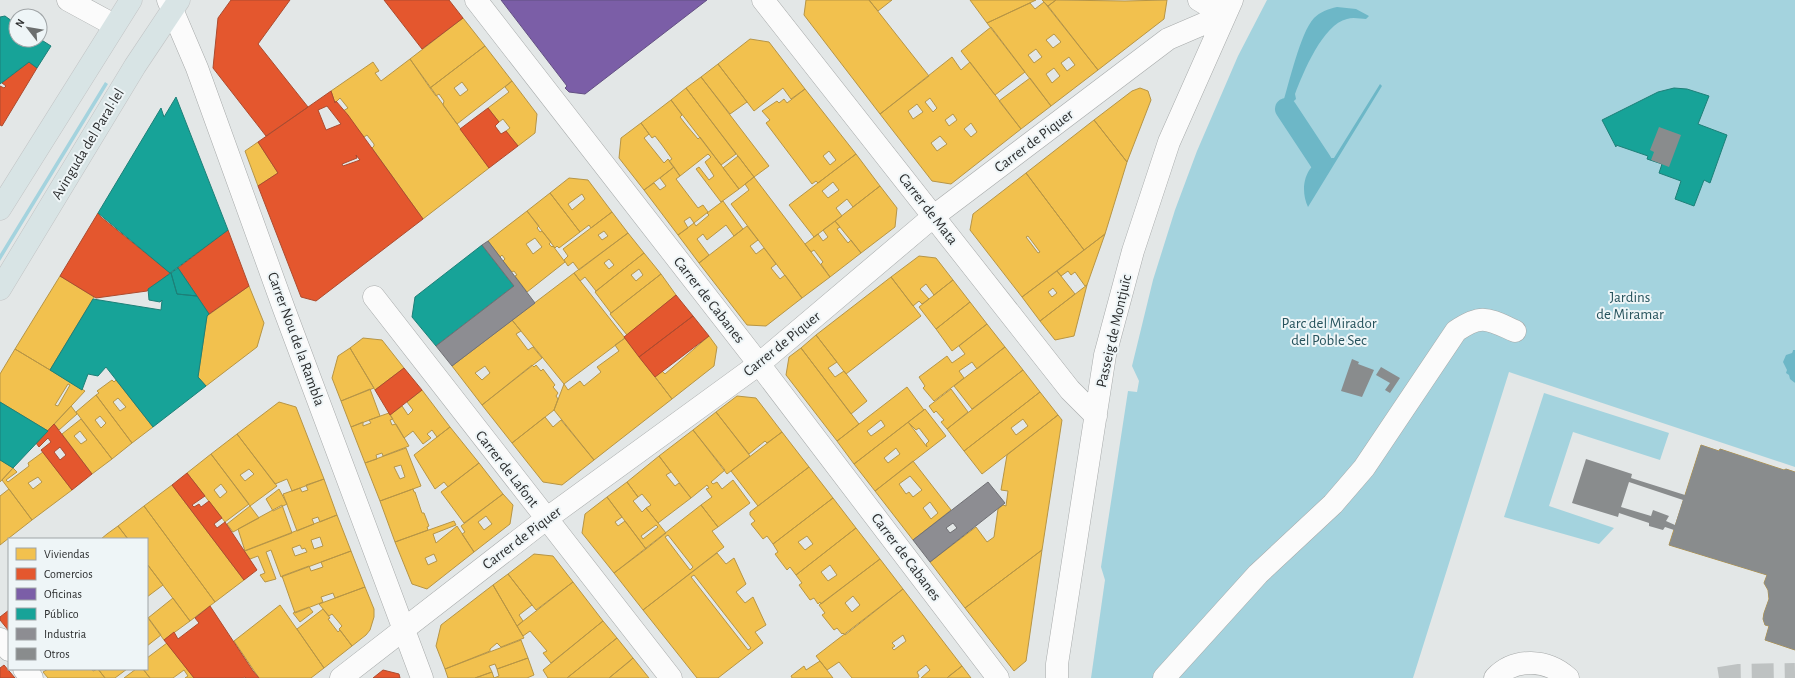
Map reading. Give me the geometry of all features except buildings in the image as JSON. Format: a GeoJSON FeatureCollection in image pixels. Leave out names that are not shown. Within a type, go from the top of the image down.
{"type":"FeatureCollection","features":[{"type":"Feature","properties":{"kind":"main road"},"geometry":{"type":"LineString","coordinates":[[0,209],[131,0]]}},
{"type":"Feature","properties":{"kind":"main road","name":"Avinguda del Paral·lel"},"geometry":{"type":"LineString","coordinates":[[0,289],[173,3]]}},
{"type":"Feature","properties":{"kind":"street"},"geometry":{"type":"LineString","coordinates":[[68,0],[114,25]]}},
{"type":"Feature","properties":{"kind":"street","name":"Carrer de Cabanes"},"geometry":{"type":"LineString","coordinates":[[476,0],[760,364],[998,678]]}},
{"type":"Feature","properties":{"kind":"street","name":"Carrer de Mata"},"geometry":{"type":"LineString","coordinates":[[763,0],[1070,390],[1096,416]]}},
{"type":"Feature","properties":{"kind":"street"},"geometry":{"type":"LineString","coordinates":[[1199,0],[1228,8]]}},
{"type":"Feature","properties":{"kind":"street","name":"Carrer Nou de la Rambla"},"geometry":{"type":"LineString","coordinates":[[173,3],[301,356],[422,678]]}},
{"type":"Feature","properties":{"kind":"street","name":"Carrer de Piquer"},"geometry":{"type":"LineString","coordinates":[[341,678],[546,519],[760,364],[934,216],[1168,39],[1228,8]]}},
{"type":"Feature","properties":{"kind":"street","name":"Passeig de Montjuïc"},"geometry":{"type":"LineString","coordinates":[[1057,678],[1057,664],[1105,355],[1133,251],[1169,142],[1228,8]]}},
{"type":"Feature","properties":{"kind":"street","name":"Carrer de Lafont"},"geometry":{"type":"LineString","coordinates":[[374,297],[671,678]]}},
{"type":"Feature","properties":{"kind":"street"},"geometry":{"type":"LineString","coordinates":[[1164,678],[1258,574],[1333,504],[1364,468],[1456,330],[1471,320],[1478,319],[1490,320],[1515,331]]}},
{"type":"Feature","properties":{"kind":"street"},"geometry":{"type":"LineString","coordinates":[[0,639],[8,649]]}},
{"type":"Feature","properties":{"kind":"street"},"geometry":{"type":"LineString","coordinates":[[1495,678],[1513,666],[1529,662],[1546,664],[1560,671],[1568,678]]}},
{"type":"Feature","properties":{"kind":"street"},"geometry":{"type":"LineString","coordinates":[[25,670],[32,678]]}},
{"type":"Feature","properties":{"kind":"green space","name":"Parc del Mirador del Poble Sec"},"geometry":{"type":"Polygon","coordinates":[[[1267,0],[1795,0],[1795,350],[1793,350],[1787,370],[1795,383],[1795,467],[1509,372],[1413,678],[1091,678],[1105,580],[1101,567],[1128,391],[1137,392],[1139,381],[1132,366],[1153,280],[1175,210],[1197,151],[1238,56],[1267,0]]]}},
{"type":"Feature","properties":{"kind":"green space"},"geometry":{"type":"Polygon","coordinates":[[[105,82],[108,84],[0,261],[0,254],[105,82]]]}},
{"type":"Feature","properties":{"kind":"green space"},"geometry":{"type":"Polygon","coordinates":[[[1544,393],[1669,433],[1660,460],[1573,432],[1549,506],[1614,528],[1599,544],[1504,517],[1544,393]]]}},
{"type":"Feature","properties":{"kind":"shaded area"},"geometry":{"type":"Polygon","coordinates":[[[1337,7],[1356,9],[1369,16],[1366,19],[1347,19],[1338,23],[1330,30],[1315,50],[1303,74],[1295,94],[1296,99],[1284,110],[1282,106],[1292,72],[1304,35],[1309,25],[1319,14],[1337,7]]]}},
{"type":"Feature","properties":{"kind":"shaded area"},"geometry":{"type":"Polygon","coordinates":[[[1380,84],[1382,86],[1308,207],[1304,190],[1307,174],[1317,162],[1334,158],[1380,84]]]}},
{"type":"Feature","properties":{"kind":"shaded area"},"geometry":{"type":"Polygon","coordinates":[[[1793,350],[1795,350],[1795,383],[1786,373],[1787,370],[1783,362],[1786,355],[1792,353],[1793,350]]]}},
{"type":"Feature","properties":{"kind":"waterway"},"geometry":{"type":"LineString","coordinates":[[1286,109],[1321,162]]}},
{"type":"Feature","properties":{"kind":"tunnel"},"geometry":{"type":"LineString","coordinates":[[1719,678],[1738,675],[1795,674]]}},
{"type":"Feature","properties":{"kind":"park label","name":"Jardins de Miramar"},"geometry":{"type":"Point","coordinates":[1630,306]}}]}
